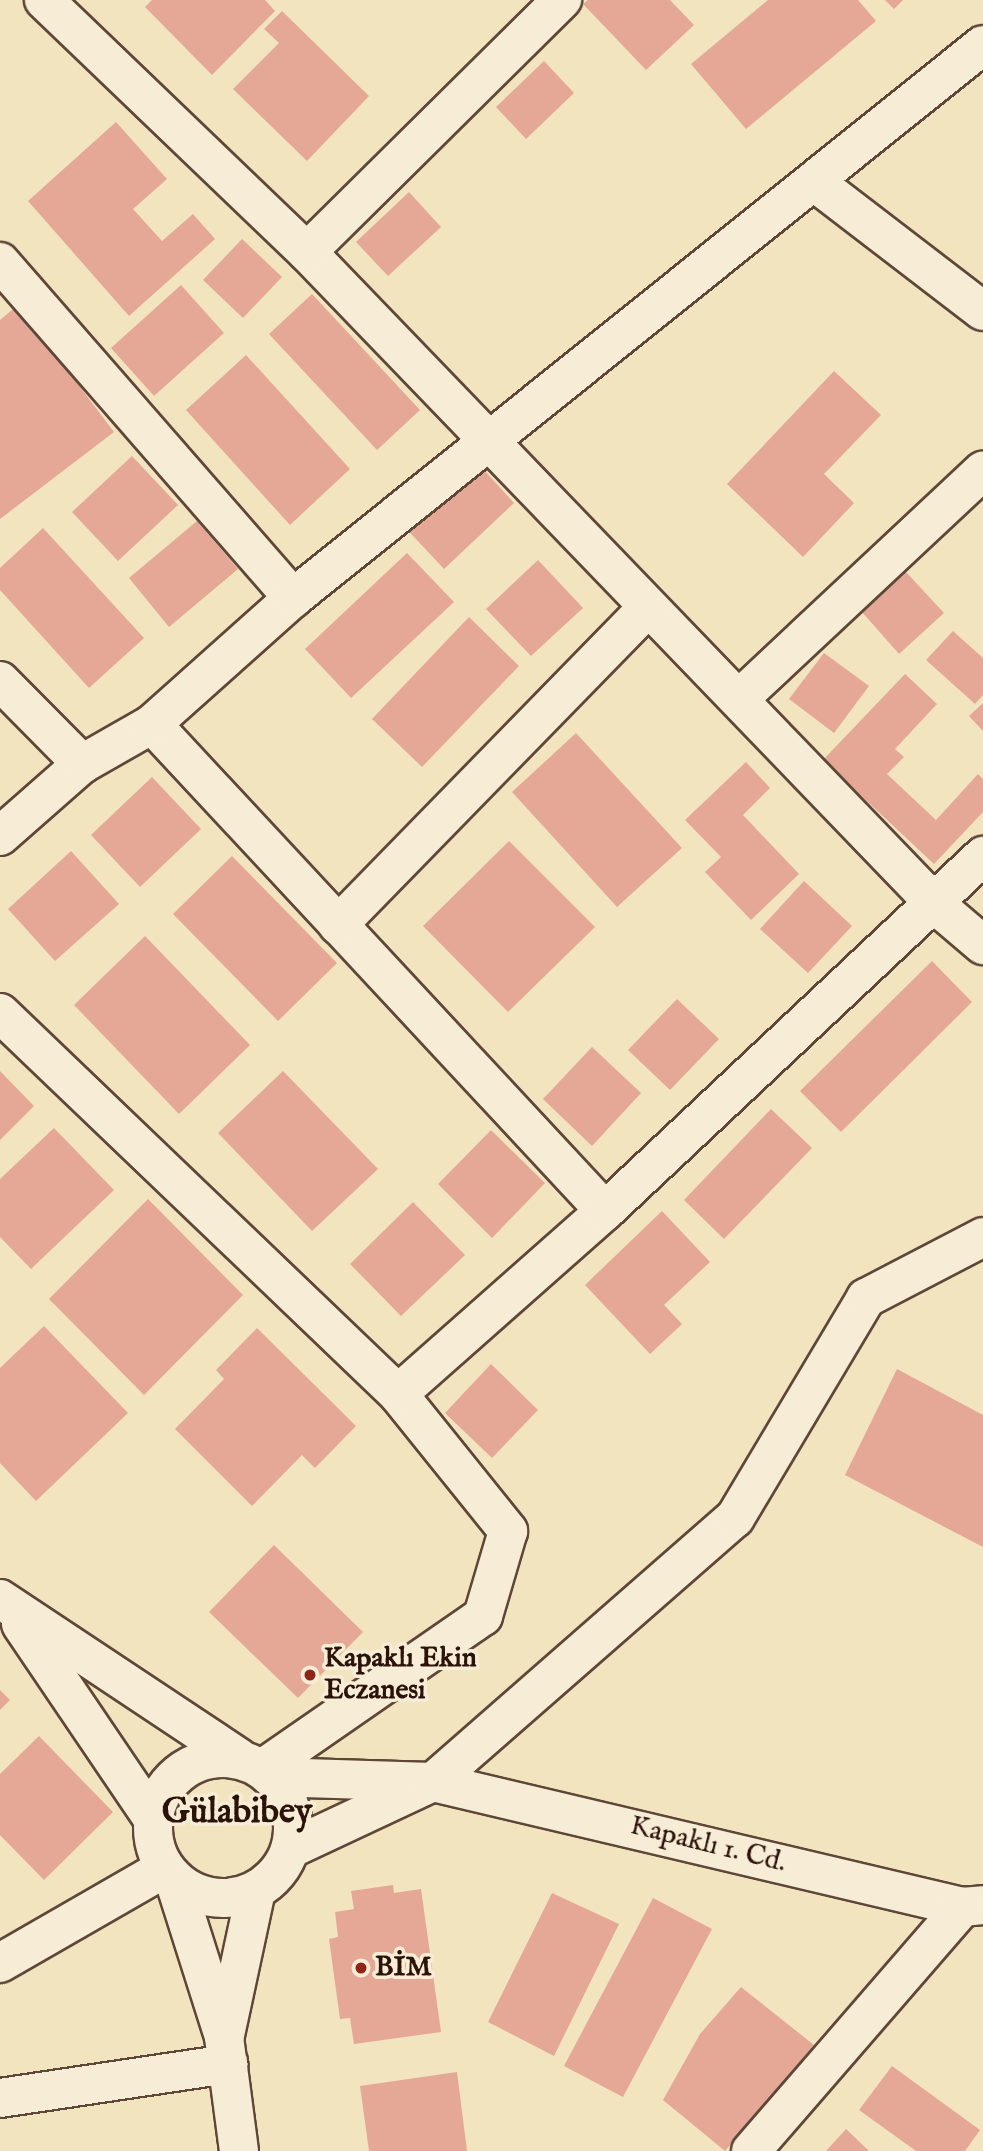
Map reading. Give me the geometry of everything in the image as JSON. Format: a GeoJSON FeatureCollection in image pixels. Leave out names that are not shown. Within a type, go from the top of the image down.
{"type":"FeatureCollection","features":[{"type":"Feature","properties":{"kind":"street"},"geometry":{"type":"LineString","coordinates":[[307,252],[562,0]]}},
{"type":"Feature","properties":{"kind":"street"},"geometry":{"type":"LineString","coordinates":[[65,7],[491,439],[647,608],[740,698],[936,905],[983,945]]}},
{"type":"Feature","properties":{"kind":"street"},"geometry":{"type":"LineString","coordinates":[[0,836],[82,764],[152,724],[293,598],[817,183],[983,45]]}},
{"type":"Feature","properties":{"kind":"street"},"geometry":{"type":"LineString","coordinates":[[817,183],[983,311]]}},
{"type":"Feature","properties":{"kind":"street"},"geometry":{"type":"LineString","coordinates":[[0,262],[293,598]]}},
{"type":"Feature","properties":{"kind":"street"},"geometry":{"type":"LineString","coordinates":[[740,698],[983,471]]}},
{"type":"Feature","properties":{"kind":"street"},"geometry":{"type":"LineString","coordinates":[[338,925],[647,608]]}},
{"type":"Feature","properties":{"kind":"street"},"geometry":{"type":"LineString","coordinates":[[0,681],[82,764]]}},
{"type":"Feature","properties":{"kind":"street"},"geometry":{"type":"LineString","coordinates":[[152,724],[606,1211]]}},
{"type":"Feature","properties":{"kind":"street"},"geometry":{"type":"LineString","coordinates":[[398,1394],[606,1211],[936,905],[983,856]]}},
{"type":"Feature","properties":{"kind":"street"},"geometry":{"type":"LineString","coordinates":[[0,1013],[398,1394],[508,1531],[483,1616],[257,1768],[209,1758],[182,1770],[163,1792],[153,1819],[154,1841],[170,1874],[226,2050],[239,2151]]}},
{"type":"Feature","properties":{"kind":"street"},"geometry":{"type":"LineString","coordinates":[[292,1847],[433,1782],[734,1518],[866,1298],[983,1237]]}},
{"type":"Feature","properties":{"kind":"street"},"geometry":{"type":"LineString","coordinates":[[6,1605],[257,1768],[285,1791],[294,1818],[292,1847],[279,1873],[256,1891],[227,1899],[198,1895],[170,1874]]}},
{"type":"Feature","properties":{"kind":"street"},"geometry":{"type":"LineString","coordinates":[[6,1605],[153,1819]]}},
{"type":"Feature","properties":{"kind":"street","name":"Kapaklı 1. Cd."},"geometry":{"type":"LineString","coordinates":[[257,1768],[433,1782],[973,1906]]}},
{"type":"Feature","properties":{"kind":"street"},"geometry":{"type":"LineString","coordinates":[[0,1964],[170,1874]]}},
{"type":"Feature","properties":{"kind":"street"},"geometry":{"type":"LineString","coordinates":[[226,2050],[256,1891]]}},
{"type":"Feature","properties":{"kind":"street"},"geometry":{"type":"LineString","coordinates":[[751,2151],[973,1906]]}},
{"type":"Feature","properties":{"kind":"street"},"geometry":{"type":"LineString","coordinates":[[0,2098],[226,2050]]}},
{"type":"Feature","properties":{"kind":"building"},"geometry":{"type":"Polygon","coordinates":[[[152,0],[265,0],[275,11],[212,75],[145,7],[152,0]]]}},
{"type":"Feature","properties":{"kind":"building"},"geometry":{"type":"Polygon","coordinates":[[[588,0],[670,0],[694,25],[646,70],[583,4],[588,0]]]}},
{"type":"Feature","properties":{"kind":"building"},"geometry":{"type":"Polygon","coordinates":[[[768,0],[858,0],[876,21],[746,129],[691,64],[768,0]]]}},
{"type":"Feature","properties":{"kind":"building"},"geometry":{"type":"Polygon","coordinates":[[[885,0],[903,0],[894,9],[885,0]]]}},
{"type":"Feature","properties":{"kind":"building"},"geometry":{"type":"Polygon","coordinates":[[[282,11],[369,96],[307,161],[233,89],[279,43],[264,29],[282,11]]]}},
{"type":"Feature","properties":{"kind":"building"},"geometry":{"type":"Polygon","coordinates":[[[544,61],[574,93],[526,139],[496,107],[544,61]]]}},
{"type":"Feature","properties":{"kind":"building"},"geometry":{"type":"Polygon","coordinates":[[[116,122],[167,179],[133,209],[162,241],[193,214],[215,239],[129,316],[28,201],[116,122]]]}},
{"type":"Feature","properties":{"kind":"building"},"geometry":{"type":"Polygon","coordinates":[[[409,192],[441,227],[388,276],[356,242],[409,192]]]}},
{"type":"Feature","properties":{"kind":"building"},"geometry":{"type":"Polygon","coordinates":[[[242,239],[282,277],[243,318],[203,280],[242,239]]]}},
{"type":"Feature","properties":{"kind":"building"},"geometry":{"type":"Polygon","coordinates":[[[181,285],[224,333],[154,396],[111,348],[181,285]]]}},
{"type":"Feature","properties":{"kind":"building"},"geometry":{"type":"Polygon","coordinates":[[[312,294],[420,410],[377,450],[269,334],[312,294]]]}},
{"type":"Feature","properties":{"kind":"building"},"geometry":{"type":"Polygon","coordinates":[[[18,305],[114,432],[0,519],[0,320],[18,305]]]}},
{"type":"Feature","properties":{"kind":"building"},"geometry":{"type":"Polygon","coordinates":[[[246,355],[350,469],[290,525],[186,410],[246,355]]]}},
{"type":"Feature","properties":{"kind":"building"},"geometry":{"type":"Polygon","coordinates":[[[834,371],[881,415],[824,474],[854,503],[803,557],[727,484],[834,371]]]}},
{"type":"Feature","properties":{"kind":"building"},"geometry":{"type":"Polygon","coordinates":[[[132,456],[178,505],[118,561],[72,512],[132,456]]]}},
{"type":"Feature","properties":{"kind":"building"},"geometry":{"type":"Polygon","coordinates":[[[472,457],[514,503],[444,569],[401,523],[472,457]]]}},
{"type":"Feature","properties":{"kind":"building"},"geometry":{"type":"Polygon","coordinates":[[[197,521],[238,569],[169,627],[129,578],[197,521]]]}},
{"type":"Feature","properties":{"kind":"building"},"geometry":{"type":"Polygon","coordinates":[[[43,528],[144,638],[89,688],[0,590],[0,568],[43,528]]]}},
{"type":"Feature","properties":{"kind":"building"},"geometry":{"type":"Polygon","coordinates":[[[407,553],[454,602],[351,698],[305,649],[407,553]]]}},
{"type":"Feature","properties":{"kind":"building"},"geometry":{"type":"Polygon","coordinates":[[[538,560],[583,608],[531,656],[486,609],[538,560]]]}},
{"type":"Feature","properties":{"kind":"building"},"geometry":{"type":"Polygon","coordinates":[[[906,572],[944,613],[899,654],[862,612],[906,572]]]}},
{"type":"Feature","properties":{"kind":"building"},"geometry":{"type":"Polygon","coordinates":[[[469,617],[519,666],[422,767],[372,719],[469,617]]]}},
{"type":"Feature","properties":{"kind":"building"},"geometry":{"type":"Polygon","coordinates":[[[953,631],[983,658],[983,695],[975,704],[926,660],[953,631]]]}},
{"type":"Feature","properties":{"kind":"building"},"geometry":{"type":"Polygon","coordinates":[[[824,653],[869,686],[834,733],[789,699],[824,653]]]}},
{"type":"Feature","properties":{"kind":"building"},"geometry":{"type":"Polygon","coordinates":[[[905,674],[937,704],[895,749],[904,757],[887,774],[936,820],[978,774],[983,779],[983,812],[934,864],[823,760],[905,674]]]}},
{"type":"Feature","properties":{"kind":"building"},"geometry":{"type":"Polygon","coordinates":[[[983,703],[983,731],[969,716],[983,703]]]}},
{"type":"Feature","properties":{"kind":"building"},"geometry":{"type":"Polygon","coordinates":[[[576,733],[682,848],[617,907],[512,792],[576,733]]]}},
{"type":"Feature","properties":{"kind":"building"},"geometry":{"type":"Polygon","coordinates":[[[746,762],[770,788],[743,815],[799,874],[751,920],[705,872],[721,857],[685,820],[746,762]]]}},
{"type":"Feature","properties":{"kind":"building"},"geometry":{"type":"Polygon","coordinates":[[[152,777],[201,829],[140,887],[91,835],[152,777]]]}},
{"type":"Feature","properties":{"kind":"building"},"geometry":{"type":"Polygon","coordinates":[[[509,841],[595,927],[508,1012],[423,926],[509,841]]]}},
{"type":"Feature","properties":{"kind":"building"},"geometry":{"type":"Polygon","coordinates":[[[71,851],[119,904],[55,961],[8,909],[71,851]]]}},
{"type":"Feature","properties":{"kind":"building"},"geometry":{"type":"Polygon","coordinates":[[[232,856],[337,963],[278,1021],[173,914],[232,856]]]}},
{"type":"Feature","properties":{"kind":"building"},"geometry":{"type":"Polygon","coordinates":[[[804,881],[852,926],[808,973],[760,929],[804,881]]]}},
{"type":"Feature","properties":{"kind":"building"},"geometry":{"type":"Polygon","coordinates":[[[145,936],[250,1045],[179,1114],[74,1005],[145,936]]]}},
{"type":"Feature","properties":{"kind":"building"},"geometry":{"type":"Polygon","coordinates":[[[932,961],[972,1002],[841,1132],[800,1091],[932,961]]]}},
{"type":"Feature","properties":{"kind":"building"},"geometry":{"type":"Polygon","coordinates":[[[677,999],[719,1039],[670,1090],[628,1050],[677,999]]]}},
{"type":"Feature","properties":{"kind":"building"},"geometry":{"type":"Polygon","coordinates":[[[592,1047],[641,1093],[592,1146],[543,1099],[592,1047]]]}},
{"type":"Feature","properties":{"kind":"building"},"geometry":{"type":"Polygon","coordinates":[[[0,1071],[34,1106],[0,1140],[0,1071]]]}},
{"type":"Feature","properties":{"kind":"building"},"geometry":{"type":"Polygon","coordinates":[[[283,1071],[378,1169],[312,1231],[218,1133],[283,1071]]]}},
{"type":"Feature","properties":{"kind":"building"},"geometry":{"type":"Polygon","coordinates":[[[771,1109],[812,1148],[724,1239],[684,1200],[771,1109]]]}},
{"type":"Feature","properties":{"kind":"building"},"geometry":{"type":"Polygon","coordinates":[[[54,1128],[114,1190],[31,1269],[0,1237],[0,1179],[54,1128]]]}},
{"type":"Feature","properties":{"kind":"building"},"geometry":{"type":"Polygon","coordinates":[[[491,1130],[545,1183],[492,1238],[438,1184],[491,1130]]]}},
{"type":"Feature","properties":{"kind":"building"},"geometry":{"type":"Polygon","coordinates":[[[148,1199],[243,1295],[144,1395],[49,1299],[148,1199]]]}},
{"type":"Feature","properties":{"kind":"building"},"geometry":{"type":"Polygon","coordinates":[[[413,1202],[465,1255],[401,1316],[350,1264],[413,1202]]]}},
{"type":"Feature","properties":{"kind":"building"},"geometry":{"type":"Polygon","coordinates":[[[662,1211],[710,1262],[664,1305],[682,1324],[650,1354],[585,1285],[662,1211]]]}},
{"type":"Feature","properties":{"kind":"building"},"geometry":{"type":"Polygon","coordinates":[[[44,1326],[128,1413],[36,1501],[0,1463],[0,1368],[44,1326]]]}},
{"type":"Feature","properties":{"kind":"building"},"geometry":{"type":"Polygon","coordinates":[[[257,1328],[356,1426],[315,1468],[302,1455],[252,1506],[175,1429],[224,1379],[216,1370],[257,1328]]]}},
{"type":"Feature","properties":{"kind":"building"},"geometry":{"type":"Polygon","coordinates":[[[491,1364],[538,1410],[492,1458],[445,1413],[491,1364]]]}},
{"type":"Feature","properties":{"kind":"building"},"geometry":{"type":"Polygon","coordinates":[[[897,1369],[983,1415],[983,1547],[845,1475],[897,1369]]]}},
{"type":"Feature","properties":{"kind":"building"},"geometry":{"type":"Polygon","coordinates":[[[274,1545],[363,1632],[298,1698],[209,1612],[274,1545]]]}},
{"type":"Feature","properties":{"kind":"building"},"geometry":{"type":"Polygon","coordinates":[[[0,1690],[10,1700],[0,1710],[0,1690]]]}},
{"type":"Feature","properties":{"kind":"building"},"geometry":{"type":"Polygon","coordinates":[[[39,1736],[113,1812],[44,1880],[0,1835],[0,1774],[39,1736]]]}},
{"type":"Feature","properties":{"kind":"building"},"geometry":{"type":"Polygon","coordinates":[[[393,1885],[394,1893],[421,1889],[441,2032],[354,2044],[350,2018],[340,2019],[329,1939],[338,1937],[335,1912],[354,1909],[351,1891],[393,1885]]]}},
{"type":"Feature","properties":{"kind":"building"},"geometry":{"type":"Polygon","coordinates":[[[552,1893],[619,1924],[554,2056],[488,2022],[552,1893]]]}},
{"type":"Feature","properties":{"kind":"building"},"geometry":{"type":"Polygon","coordinates":[[[653,1898],[712,1929],[623,2097],[564,2066],[653,1898]]]}},
{"type":"Feature","properties":{"kind":"building"},"geometry":{"type":"Polygon","coordinates":[[[741,1987],[814,2045],[725,2151],[663,2100],[700,2034],[741,1987]]]}},
{"type":"Feature","properties":{"kind":"building"},"geometry":{"type":"Polygon","coordinates":[[[892,2066],[980,2130],[965,2151],[916,2151],[859,2110],[892,2066]]]}},
{"type":"Feature","properties":{"kind":"building"},"geometry":{"type":"Polygon","coordinates":[[[457,2072],[467,2151],[369,2151],[360,2086],[457,2072]]]}},
{"type":"Feature","properties":{"kind":"building"},"geometry":{"type":"Polygon","coordinates":[[[846,2129],[869,2151],[826,2151],[846,2129]]]}},
{"type":"Feature","properties":{"kind":"place","name":"Kapaklı Ekin Eczanesi"},"geometry":{"type":"Point","coordinates":[310,1675]}},
{"type":"Feature","properties":{"kind":"place","name":"BİM"},"geometry":{"type":"Point","coordinates":[361,1968]}},
{"type":"Feature","properties":{"kind":"district","name":"Gülabibey"},"geometry":{"type":"Point","coordinates":[237,1813]}}]}
